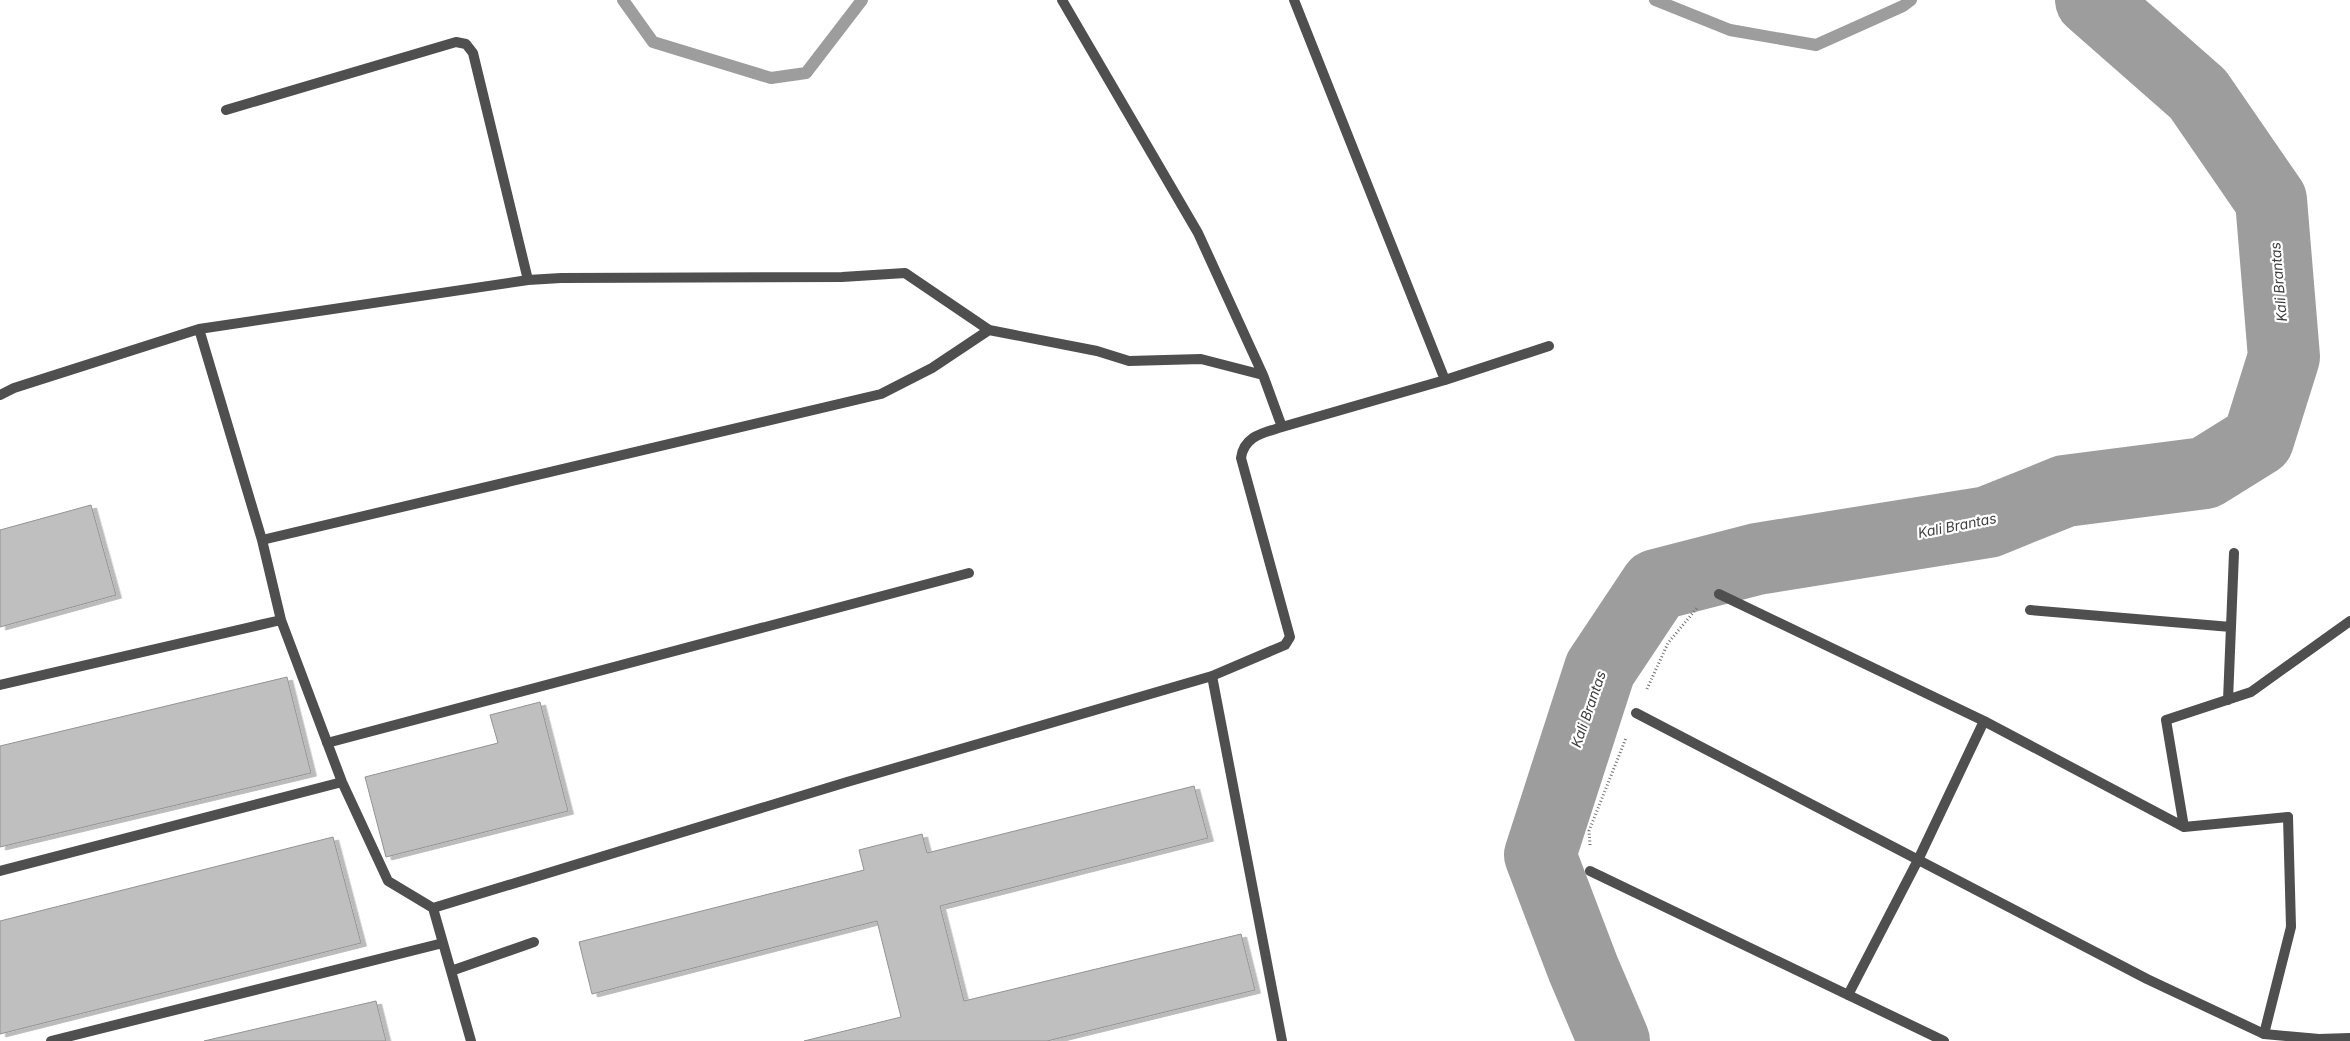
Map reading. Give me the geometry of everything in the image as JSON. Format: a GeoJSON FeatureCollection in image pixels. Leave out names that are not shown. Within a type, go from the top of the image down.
{"type":"FeatureCollection","features":[{"type":"Feature","properties":{"kind":"street"},"geometry":{"type":"LineString","coordinates":[[1062,0],[1198,233],[1263,375],[1282,427]]}},
{"type":"Feature","properties":{"kind":"street"},"geometry":{"type":"LineString","coordinates":[[1294,0],[1446,380]]}},
{"type":"Feature","properties":{"kind":"street"},"geometry":{"type":"LineString","coordinates":[[226,110],[456,42],[466,44],[472,52],[528,280]]}},
{"type":"Feature","properties":{"kind":"street"},"geometry":{"type":"LineString","coordinates":[[0,395],[14,388],[198,329],[528,280],[561,278],[842,277],[905,273],[989,330],[1097,351],[1129,361],[1201,359],[1263,375]]}},
{"type":"Feature","properties":{"kind":"street"},"geometry":{"type":"LineString","coordinates":[[198,329],[262,540],[281,620],[327,743],[342,782],[388,881],[433,908],[471,1041]]}},
{"type":"Feature","properties":{"kind":"street"},"geometry":{"type":"LineString","coordinates":[[262,540],[881,394],[932,368],[989,330]]}},
{"type":"Feature","properties":{"kind":"street"},"geometry":{"type":"LineString","coordinates":[[433,908],[847,782],[1212,676],[1284,645],[1289,640],[1241,458],[1242,449],[1250,438],[1446,380],[1549,346]]}},
{"type":"Feature","properties":{"kind":"street"},"geometry":{"type":"LineString","coordinates":[[2228,700],[2234,553]]}},
{"type":"Feature","properties":{"kind":"street"},"geometry":{"type":"LineString","coordinates":[[327,743],[969,574]]}},
{"type":"Feature","properties":{"kind":"street"},"geometry":{"type":"LineString","coordinates":[[1719,594],[1984,721],[2184,827],[2288,817],[2291,927],[2264,1034]]}},
{"type":"Feature","properties":{"kind":"street"},"geometry":{"type":"LineString","coordinates":[[2030,610],[2231,627]]}},
{"type":"Feature","properties":{"kind":"street"},"geometry":{"type":"LineString","coordinates":[[0,685],[281,620]]}},
{"type":"Feature","properties":{"kind":"street"},"geometry":{"type":"LineString","coordinates":[[2184,827],[2166,720],[2251,692],[2350,621]]}},
{"type":"Feature","properties":{"kind":"street"},"geometry":{"type":"LineString","coordinates":[[1212,676],[1282,1041]]}},
{"type":"Feature","properties":{"kind":"street"},"geometry":{"type":"LineString","coordinates":[[1636,713],[2147,979],[2264,1034],[2319,1039],[2350,1038]]}},
{"type":"Feature","properties":{"kind":"street"},"geometry":{"type":"LineString","coordinates":[[1848,995],[1918,860],[1984,721]]}},
{"type":"Feature","properties":{"kind":"street"},"geometry":{"type":"LineString","coordinates":[[0,871],[342,782]]}},
{"type":"Feature","properties":{"kind":"street"},"geometry":{"type":"LineString","coordinates":[[1590,871],[1944,1041]]}},
{"type":"Feature","properties":{"kind":"street"},"geometry":{"type":"LineString","coordinates":[[451,971],[534,942]]}},
{"type":"Feature","properties":{"kind":"street"},"geometry":{"type":"LineString","coordinates":[[51,1041],[443,943]]}},
{"type":"Feature","properties":{"kind":"building"},"geometry":{"type":"Polygon","coordinates":[[[91,505],[116,595],[0,627],[0,530],[91,505]]]}},
{"type":"Feature","properties":{"kind":"building"},"geometry":{"type":"Polygon","coordinates":[[[287,677],[311,773],[0,847],[0,746],[287,677]]]}},
{"type":"Feature","properties":{"kind":"building"},"geometry":{"type":"Polygon","coordinates":[[[540,702],[568,811],[386,857],[365,777],[498,743],[490,715],[540,702]]]}},
{"type":"Feature","properties":{"kind":"building"},"geometry":{"type":"Polygon","coordinates":[[[1194,786],[1208,838],[940,906],[964,1001],[1241,934],[1255,990],[1047,1041],[804,1041],[901,1017],[877,921],[592,994],[579,942],[864,870],[859,850],[922,834],[927,853],[1194,786]]]}},
{"type":"Feature","properties":{"kind":"building"},"geometry":{"type":"Polygon","coordinates":[[[333,837],[361,943],[0,1034],[0,921],[333,837]]]}},
{"type":"Feature","properties":{"kind":"building"},"geometry":{"type":"Polygon","coordinates":[[[376,1001],[386,1041],[204,1041],[376,1001]]]}},
{"type":"Feature","properties":{"kind":"waterway"},"geometry":{"type":"LineString","coordinates":[[623,0],[653,42],[771,78],[806,73],[862,0]]}},
{"type":"Feature","properties":{"kind":"waterway"},"geometry":{"type":"LineString","coordinates":[[1655,0],[1730,30],[1816,45],[1903,6],[1911,0]]}},
{"type":"Feature","properties":{"kind":"waterway","name":"Kali Brantas"},"geometry":{"type":"LineString","coordinates":[[1614,1041],[1583,968],[1540,855],[1600,669],[1656,585],[1757,559],[1988,522],[2065,491],[2205,473],[2258,440],[2284,357],[2271,200],[2198,94],[2091,0]]}}]}
